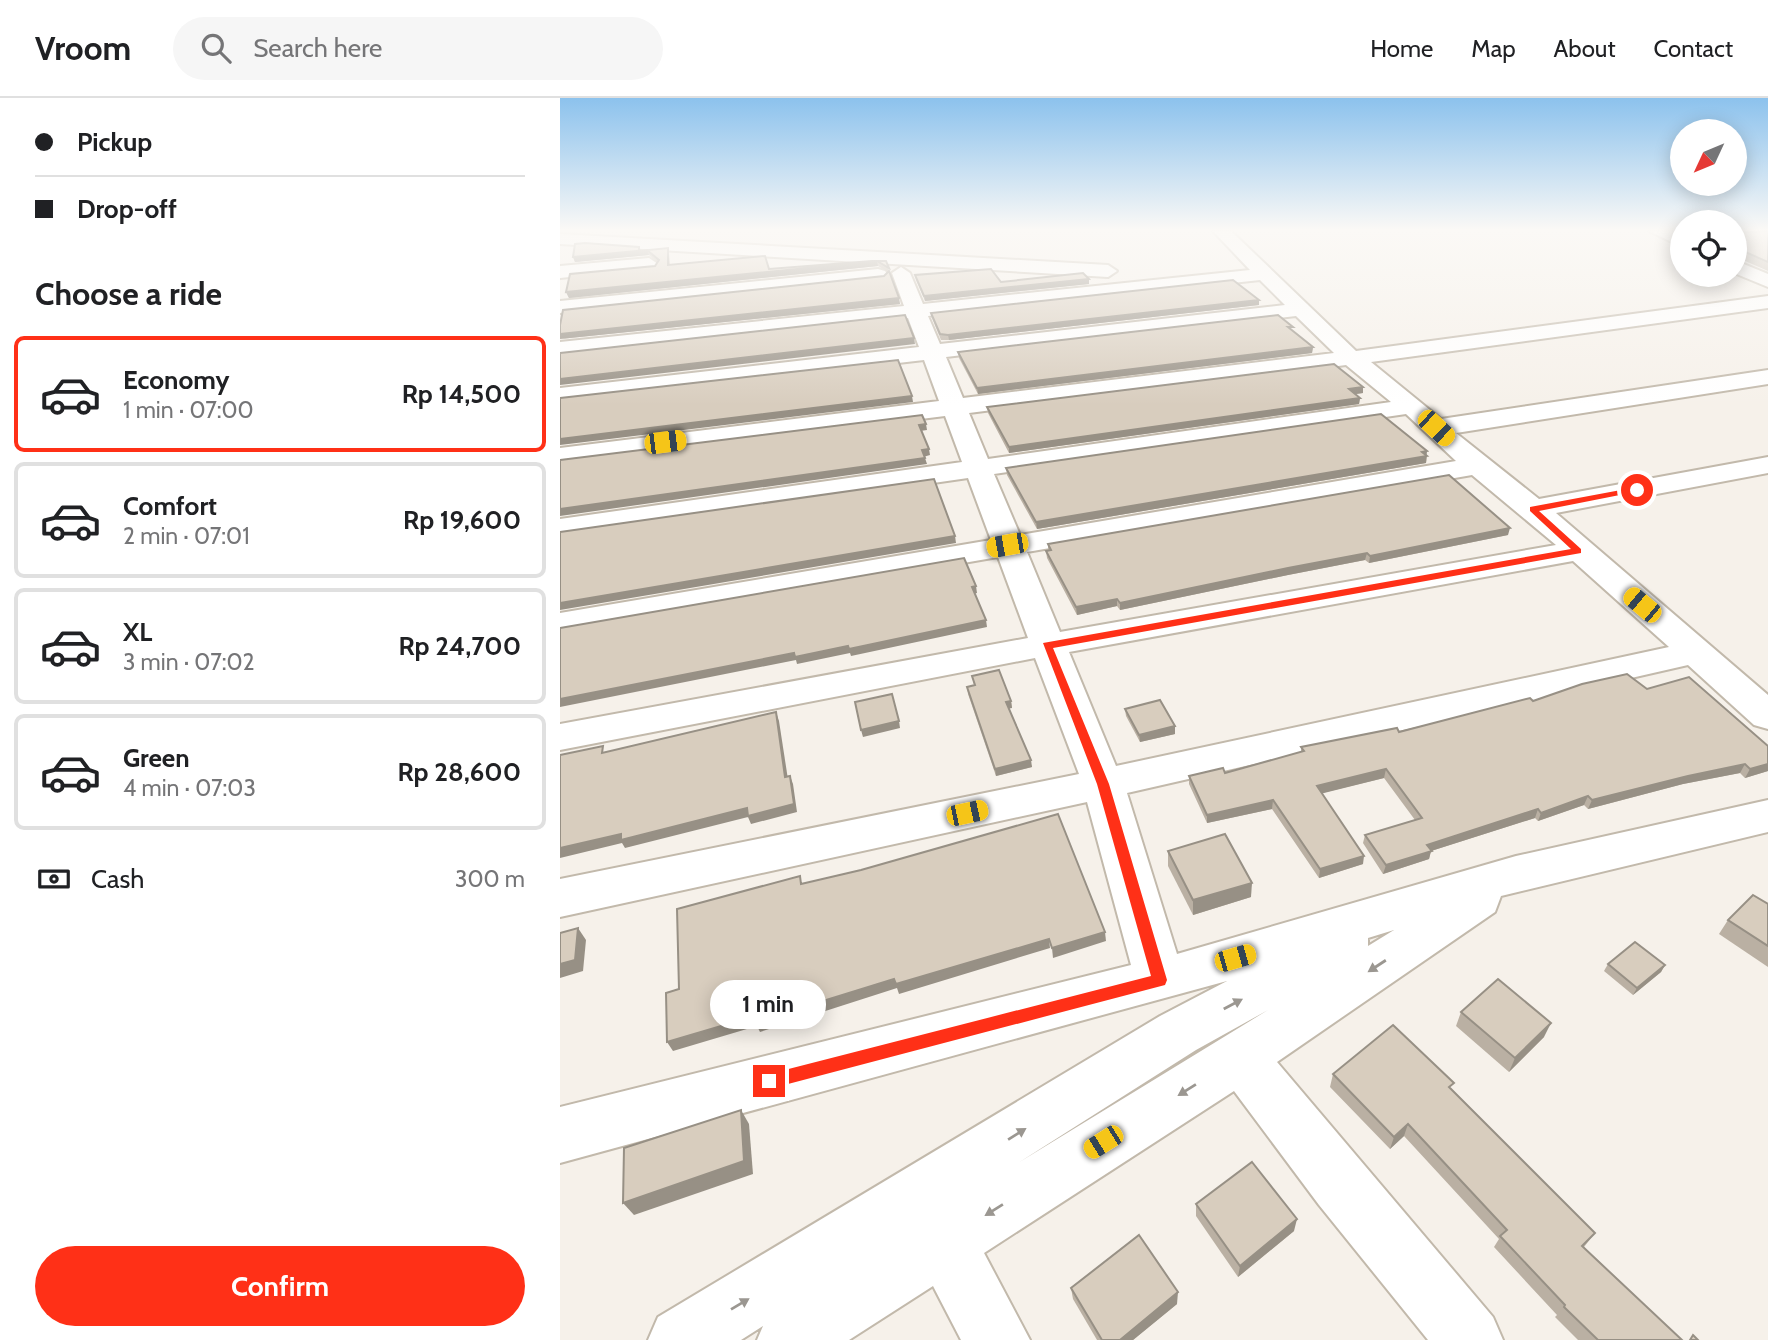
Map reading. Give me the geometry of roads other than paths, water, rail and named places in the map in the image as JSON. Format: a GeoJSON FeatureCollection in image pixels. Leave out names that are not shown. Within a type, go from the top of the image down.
{"type":"FeatureCollection","features":[{"type":"Feature","properties":{"kind":"street"},"geometry":{"type":"LineString","coordinates":[[560,307],[741,289]]}},
{"type":"Feature","properties":{"kind":"street"},"geometry":{"type":"LineString","coordinates":[[907,289],[1103,784],[1160,980]]}},
{"type":"Feature","properties":{"kind":"street"},"geometry":{"type":"LineString","coordinates":[[560,349],[1119,289]]}},
{"type":"Feature","properties":{"kind":"street"},"geometry":{"type":"LineString","coordinates":[[1281,289],[1350,357],[1412,406],[1476,466],[1533,509],[1768,716]]}},
{"type":"Feature","properties":{"kind":"street"},"geometry":{"type":"LineString","coordinates":[[560,456],[953,405],[1480,344],[1768,303]]}},
{"type":"Feature","properties":{"kind":"street"},"geometry":{"type":"LineString","coordinates":[[560,395],[1303,309]]}},
{"type":"Feature","properties":{"kind":"street"},"geometry":{"type":"LineString","coordinates":[[1436,428],[1768,377]]}},
{"type":"Feature","properties":{"kind":"street"},"geometry":{"type":"LineString","coordinates":[[560,528],[1412,406]]}},
{"type":"Feature","properties":{"kind":"street"},"geometry":{"type":"LineString","coordinates":[[1533,509],[1768,465]]}},
{"type":"Feature","properties":{"kind":"street"},"geometry":{"type":"LineString","coordinates":[[560,623],[1476,466]]}},
{"type":"Feature","properties":{"kind":"street"},"geometry":{"type":"LineString","coordinates":[[560,737],[1047,645],[1578,551]]}},
{"type":"Feature","properties":{"kind":"street"},"geometry":{"type":"LineString","coordinates":[[560,898],[1103,784],[1698,652]]}},
{"type":"Feature","properties":{"kind":"street"},"geometry":{"type":"LineString","coordinates":[[560,1135],[1160,980],[1516,874],[1768,816]]}},
{"type":"Feature","properties":{"kind":"street"},"geometry":{"type":"LineString","coordinates":[[790,1340],[1240,1057],[1516,874]]}},
{"type":"Feature","properties":{"kind":"street"},"geometry":{"type":"LineString","coordinates":[[681,1340],[1178,1034],[1411,907]]}},
{"type":"Feature","properties":{"kind":"street"},"geometry":{"type":"LineString","coordinates":[[1240,1057],[1340,1184],[1470,1340]]}},
{"type":"Feature","properties":{"kind":"street"},"geometry":{"type":"LineString","coordinates":[[943,1242],[997,1340]]}}]}
